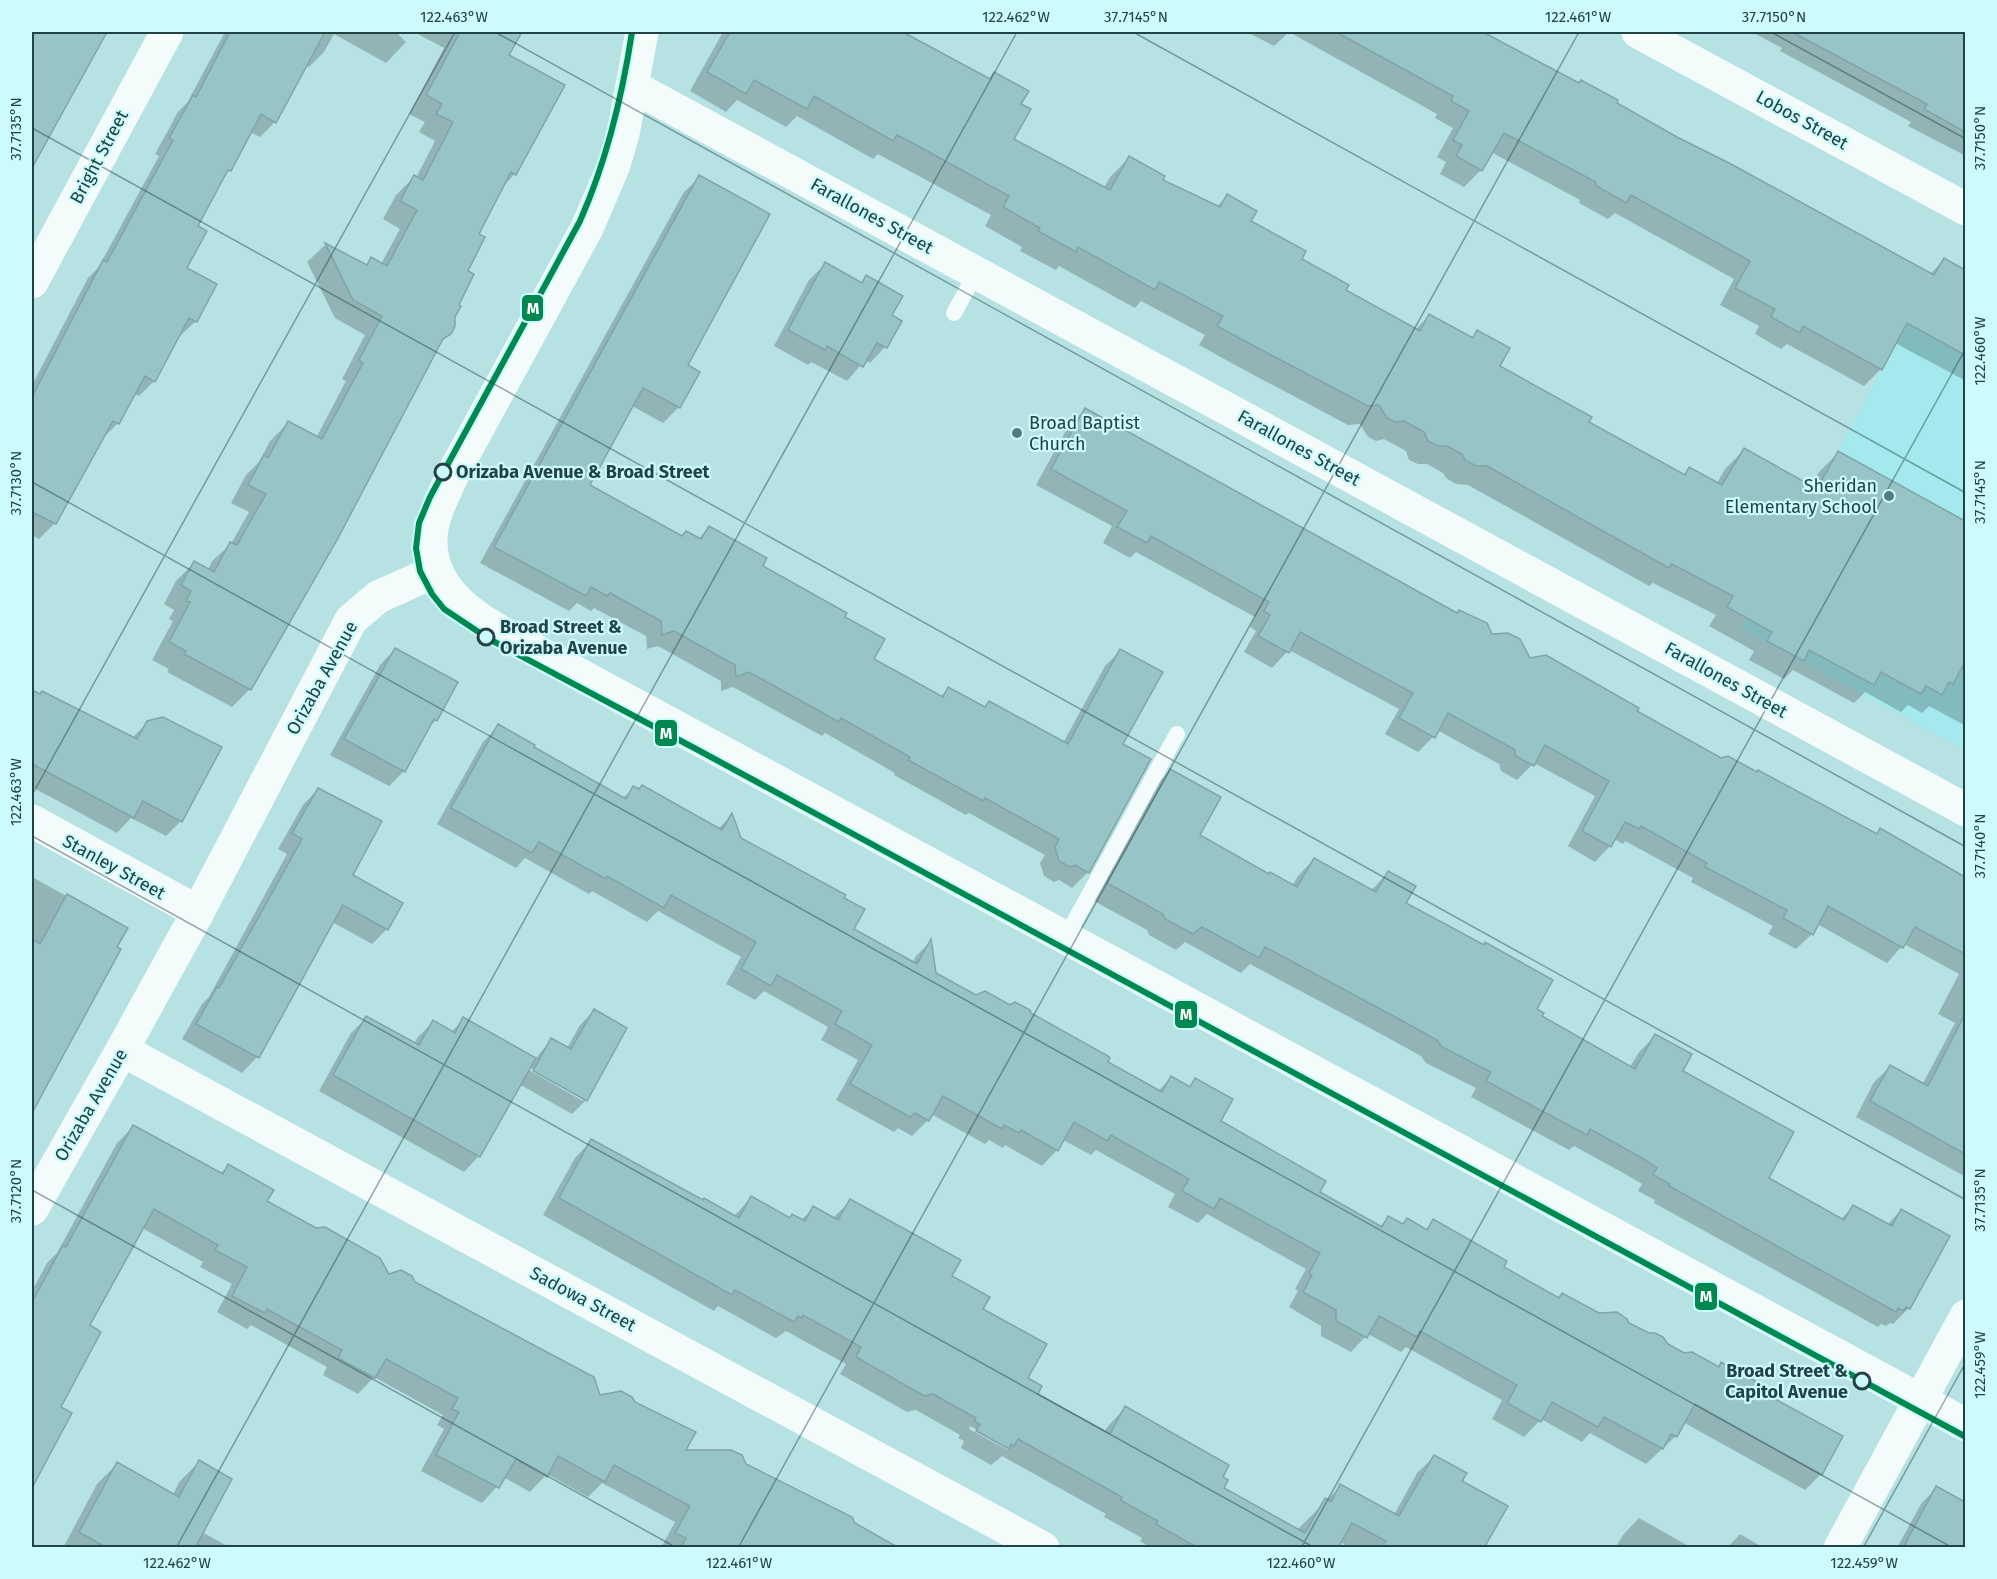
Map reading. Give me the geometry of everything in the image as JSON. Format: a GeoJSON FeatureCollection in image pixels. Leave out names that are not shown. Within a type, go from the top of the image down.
{"type":"FeatureCollection","features":[{"type":"Feature","properties":{"kind":"street","name":"Bright Street"},"geometry":{"type":"LineString","coordinates":[[32,282],[167,32]]}},
{"type":"Feature","properties":{"kind":"street"},"geometry":{"type":"LineString","coordinates":[[642,32],[623,134],[614,165],[592,218],[454,472],[438,507],[430,541],[436,571],[442,583],[459,603],[480,619],[547,657],[1965,1425]]}},
{"type":"Feature","properties":{"kind":"street","name":"Lobos Street"},"geometry":{"type":"LineString","coordinates":[[1638,32],[1965,210]]}},
{"type":"Feature","properties":{"kind":"street","name":"Farallones Street"},"geometry":{"type":"LineString","coordinates":[[632,86],[1965,810]]}},
{"type":"Feature","properties":{"kind":"street","name":"Orizaba Avenue"},"geometry":{"type":"LineString","coordinates":[[32,1209],[198,912],[351,620],[378,597],[436,571]]}},
{"type":"Feature","properties":{"kind":"street","name":"Stanley Street"},"geometry":{"type":"LineString","coordinates":[[32,821],[198,912]]}},
{"type":"Feature","properties":{"kind":"street","name":"Sadowa Street"},"geometry":{"type":"LineString","coordinates":[[122,1050],[1043,1548]]}},
{"type":"Feature","properties":{"kind":"street"},"geometry":{"type":"LineString","coordinates":[[1840,1548],[1965,1316]]}},
{"type":"Feature","properties":{"kind":"lane"},"geometry":{"type":"LineString","coordinates":[[954,314],[976,273]]}},
{"type":"Feature","properties":{"kind":"lane"},"geometry":{"type":"LineString","coordinates":[[1065,937],[1177,734]]}},
{"type":"Feature","properties":{"kind":"shaded area","name":"Sheridan Elementary School"},"geometry":{"type":"Polygon","coordinates":[[[1944,258],[1965,270],[1965,750],[1741,628],[1944,258]]]}},
{"type":"Feature","properties":{"kind":"building"},"geometry":{"type":"Polygon","coordinates":[[[32,32],[107,32],[32,168],[32,32]]]}},
{"type":"Feature","properties":{"kind":"building"},"geometry":{"type":"Polygon","coordinates":[[[230,32],[325,32],[276,123],[261,114],[198,226],[207,231],[187,268],[217,284],[197,322],[189,318],[155,382],[145,376],[119,424],[113,421],[56,524],[32,512],[32,397],[103,260],[107,262],[173,140],[169,138],[193,95],[196,97],[230,32]]]}},
{"type":"Feature","properties":{"kind":"building"},"geometry":{"type":"Polygon","coordinates":[[[460,32],[522,32],[509,55],[565,85],[516,175],[511,172],[479,234],[485,237],[468,271],[474,274],[459,305],[461,306],[455,317],[455,326],[451,334],[443,339],[337,540],[251,690],[184,654],[186,651],[169,642],[190,602],[186,601],[191,591],[181,585],[194,561],[214,572],[230,542],[237,545],[266,494],[248,485],[264,455],[268,458],[288,421],[322,439],[363,363],[359,360],[382,316],[353,300],[325,243],[367,265],[371,257],[387,266],[417,210],[400,201],[414,175],[423,180],[453,122],[436,114],[442,104],[426,95],[460,32]]]}},
{"type":"Feature","properties":{"kind":"building"},"geometry":{"type":"Polygon","coordinates":[[[730,32],[903,32],[990,79],[994,72],[1029,91],[1021,104],[1031,109],[1014,139],[1110,190],[1129,156],[1165,176],[1163,180],[1220,207],[1227,194],[1257,211],[1251,221],[1306,251],[1302,259],[1349,285],[1346,290],[1420,331],[1429,314],[1473,338],[1477,330],[1510,348],[1500,366],[1592,417],[1589,422],[1685,475],[1689,467],[1722,485],[1744,448],[1817,489],[1838,451],[1965,521],[1965,662],[1953,684],[1949,682],[1942,695],[1926,686],[1921,694],[1881,672],[1874,685],[1809,650],[1804,661],[1767,641],[1772,632],[1727,607],[1733,596],[1672,564],[1669,568],[1487,466],[1476,466],[1465,460],[1462,454],[1447,446],[1438,446],[1428,441],[1424,432],[1404,421],[1395,422],[1387,418],[1379,405],[1368,406],[1217,326],[1223,316],[1159,282],[1155,290],[1078,247],[1076,252],[1038,231],[1040,228],[1003,207],[1009,196],[918,146],[897,135],[893,141],[814,96],[807,109],[754,80],[746,94],[707,72],[730,32]]]}},
{"type":"Feature","properties":{"kind":"building"},"geometry":{"type":"Polygon","coordinates":[[[1336,32],[1483,32],[1579,83],[1581,80],[1677,137],[1934,275],[1944,258],[1965,270],[1965,355],[1907,323],[1882,370],[1803,326],[1800,333],[1771,317],[1775,309],[1735,288],[1750,261],[1631,195],[1626,203],[1595,185],[1596,182],[1504,133],[1482,171],[1456,156],[1462,145],[1453,140],[1469,111],[1451,101],[1453,96],[1336,32]]]}},
{"type":"Feature","properties":{"kind":"building"},"geometry":{"type":"Polygon","coordinates":[[[1792,32],[1965,32],[1965,132],[1924,109],[1927,104],[1792,32]]]}},
{"type":"Feature","properties":{"kind":"building"},"geometry":{"type":"Polygon","coordinates":[[[699,175],[770,214],[688,365],[700,372],[680,408],[643,388],[590,485],[682,536],[686,531],[701,539],[709,526],[767,558],[763,566],[847,613],[845,617],[885,639],[874,659],[943,697],[948,687],[985,707],[989,701],[1068,744],[1120,649],[1163,672],[1123,744],[1151,759],[1089,873],[1075,865],[1070,867],[1059,861],[1055,847],[1059,839],[985,798],[983,801],[908,760],[910,757],[841,718],[839,722],[749,672],[736,677],[735,665],[674,631],[662,635],[661,621],[610,593],[607,596],[591,587],[586,596],[494,547],[699,175]]]}},
{"type":"Feature","properties":{"kind":"building"},"geometry":{"type":"Polygon","coordinates":[[[825,262],[862,283],[866,275],[903,296],[892,315],[902,321],[887,348],[877,343],[863,367],[827,346],[825,350],[788,330],[825,262]]]}},
{"type":"Feature","properties":{"kind":"building"},"geometry":{"type":"Polygon","coordinates":[[[1085,408],[1457,613],[1459,610],[1487,623],[1492,634],[1508,633],[1520,639],[1530,658],[1546,655],[1639,708],[1637,711],[1721,758],[1728,756],[1757,772],[1758,770],[1877,834],[1880,828],[1965,877],[1965,954],[1915,927],[1903,948],[1828,906],[1813,935],[1783,918],[1787,910],[1705,867],[1707,863],[1641,826],[1639,829],[1625,822],[1611,847],[1582,831],[1609,781],[1545,745],[1534,766],[1516,756],[1514,749],[1448,713],[1435,738],[1399,718],[1413,693],[1300,632],[1289,653],[1258,636],[1270,615],[1264,611],[1269,602],[1151,536],[1147,543],[1117,527],[1127,511],[1051,469],[1085,408]]]}},
{"type":"Feature","properties":{"kind":"building"},"geometry":{"type":"Polygon","coordinates":[[[395,648],[458,682],[437,721],[434,719],[405,772],[344,739],[395,648]]]}},
{"type":"Feature","properties":{"kind":"building"},"geometry":{"type":"Polygon","coordinates":[[[32,690],[40,694],[42,691],[137,739],[147,721],[163,717],[222,747],[182,822],[143,801],[134,818],[32,764],[32,690]]]}},
{"type":"Feature","properties":{"kind":"building"},"geometry":{"type":"Polygon","coordinates":[[[498,724],[626,799],[633,786],[639,789],[642,785],[722,830],[732,813],[741,838],[846,895],[844,898],[865,909],[854,929],[917,964],[931,939],[936,973],[976,995],[985,991],[1010,1005],[1015,1002],[1108,1056],[1110,1058],[1108,1062],[1162,1092],[1171,1076],[1190,1087],[1195,1078],[1233,1099],[1221,1121],[1326,1181],[1320,1192],[1382,1227],[1388,1216],[1403,1224],[1407,1218],[1427,1230],[1433,1219],[1507,1261],[1504,1267],[1559,1298],[1562,1293],[1599,1313],[1617,1312],[1629,1323],[1663,1337],[1668,1344],[1684,1353],[1692,1352],[1719,1367],[1721,1362],[1764,1386],[1762,1391],[1764,1393],[1843,1436],[1822,1475],[1695,1404],[1677,1437],[1671,1434],[1663,1449],[1604,1417],[1598,1427],[1552,1402],[1541,1422],[1507,1403],[1517,1385],[1420,1331],[1417,1337],[1379,1316],[1367,1338],[1336,1321],[1336,1310],[1303,1292],[1312,1275],[1309,1273],[1320,1253],[1220,1198],[1214,1209],[1182,1191],[1189,1179],[1111,1135],[1107,1141],[1074,1122],[1058,1151],[1021,1130],[1019,1133],[1004,1125],[1002,1129],[943,1096],[929,1121],[915,1113],[910,1117],[850,1084],[872,1045],[835,1024],[842,1011],[777,975],[771,986],[741,969],[756,942],[671,895],[664,908],[539,842],[532,853],[451,808],[498,724]]]}},
{"type":"Feature","properties":{"kind":"building"},"geometry":{"type":"Polygon","coordinates":[[[1170,769],[1221,797],[1200,835],[1269,874],[1270,872],[1297,887],[1314,858],[1376,892],[1388,871],[1416,886],[1406,903],[1484,945],[1485,942],[1553,980],[1537,1009],[1544,1013],[1542,1016],[1635,1069],[1655,1034],[1692,1054],[1683,1071],[1794,1132],[1769,1178],[1844,1220],[1853,1205],[1892,1226],[1901,1209],[1950,1236],[1910,1309],[1906,1307],[1903,1311],[1898,1308],[1896,1312],[1669,1186],[1670,1184],[1653,1175],[1657,1168],[1642,1158],[1590,1129],[1587,1135],[1486,1081],[1491,1072],[1442,1047],[1437,1040],[1265,947],[1259,958],[1202,927],[1193,934],[1165,919],[1163,914],[1107,883],[1170,769]]]}},
{"type":"Feature","properties":{"kind":"building"},"geometry":{"type":"Polygon","coordinates":[[[318,788],[382,821],[353,875],[403,903],[388,930],[343,905],[259,1058],[196,1024],[217,987],[219,988],[302,839],[292,833],[318,788]]]}},
{"type":"Feature","properties":{"kind":"building"},"geometry":{"type":"Polygon","coordinates":[[[67,894],[128,928],[117,947],[121,949],[32,1113],[32,939],[40,944],[67,894]]]}},
{"type":"Feature","properties":{"kind":"building"},"geometry":{"type":"Polygon","coordinates":[[[594,1009],[627,1028],[587,1101],[533,1071],[551,1038],[571,1049],[594,1009]]]}},
{"type":"Feature","properties":{"kind":"building"},"geometry":{"type":"Polygon","coordinates":[[[1965,1014],[1965,1154],[1870,1101],[1890,1065],[1928,1086],[1965,1014]]]}},
{"type":"Feature","properties":{"kind":"building"},"geometry":{"type":"Polygon","coordinates":[[[366,1016],[419,1045],[433,1020],[455,1033],[463,1017],[536,1058],[480,1157],[333,1075],[366,1016]]]}},
{"type":"Feature","properties":{"kind":"building"},"geometry":{"type":"Polygon","coordinates":[[[133,1125],[223,1174],[228,1164],[274,1190],[267,1201],[316,1228],[325,1227],[380,1258],[389,1274],[401,1270],[412,1276],[415,1282],[594,1377],[600,1395],[621,1391],[632,1397],[635,1402],[696,1432],[686,1450],[731,1450],[742,1455],[746,1464],[852,1517],[855,1523],[899,1548],[681,1548],[686,1538],[675,1533],[690,1506],[614,1465],[605,1482],[558,1456],[547,1477],[516,1459],[499,1488],[436,1455],[459,1412],[452,1409],[458,1398],[386,1359],[375,1378],[338,1358],[342,1350],[267,1309],[265,1313],[232,1296],[247,1267],[215,1250],[218,1245],[154,1209],[90,1325],[101,1332],[61,1407],[72,1413],[32,1488],[32,1302],[63,1245],[66,1247],[133,1125]]]}},
{"type":"Feature","properties":{"kind":"building"},"geometry":{"type":"Polygon","coordinates":[[[591,1139],[739,1218],[751,1196],[790,1218],[792,1214],[805,1221],[813,1206],[838,1220],[850,1199],[961,1260],[952,1276],[990,1297],[983,1309],[1047,1344],[1028,1378],[1042,1386],[1038,1394],[1110,1434],[1125,1406],[1229,1465],[1223,1477],[1228,1480],[1224,1488],[1305,1533],[1325,1498],[1331,1502],[1340,1484],[1399,1516],[1434,1455],[1467,1473],[1462,1481],[1508,1506],[1484,1548],[1382,1548],[1386,1541],[1352,1523],[1338,1548],[1198,1548],[1156,1524],[1158,1521],[1120,1500],[1122,1497],[1018,1439],[1014,1446],[1011,1444],[1009,1449],[976,1431],[980,1424],[974,1421],[976,1418],[933,1394],[924,1396],[856,1357],[861,1347],[803,1315],[802,1318],[798,1316],[794,1322],[735,1290],[732,1295],[559,1198],[591,1139]]]}},
{"type":"Feature","properties":{"kind":"building"},"geometry":{"type":"Polygon","coordinates":[[[199,1460],[232,1479],[195,1548],[107,1548],[79,1532],[117,1462],[179,1497],[199,1460]]]}},
{"type":"Feature","properties":{"kind":"building"},"geometry":{"type":"Polygon","coordinates":[[[1936,1486],[1965,1502],[1965,1548],[1903,1548],[1936,1486]]]}},
{"type":"Feature","properties":{"kind":"transit line","name":"M"},"geometry":{"type":"LineString","coordinates":[[632,32],[612,128],[590,198],[580,221],[430,497],[419,523],[416,548],[420,571],[432,594],[444,609],[489,639],[1966,1437]]}},
{"type":"Feature","properties":{"kind":"place","name":"Broad Baptist Church"},"geometry":{"type":"Point","coordinates":[1017,433]}},
{"type":"Feature","properties":{"kind":"place","name":"Orizaba Avenue & Broad Street"},"geometry":{"type":"Point","coordinates":[443,472]}},
{"type":"Feature","properties":{"kind":"place","name":"Sheridan Elementary School"},"geometry":{"type":"Point","coordinates":[1889,496]}},
{"type":"Feature","properties":{"kind":"place","name":"Broad Street & Orizaba Avenue"},"geometry":{"type":"Point","coordinates":[486,637]}},
{"type":"Feature","properties":{"kind":"place","name":"Broad Street & Capitol Avenue"},"geometry":{"type":"Point","coordinates":[1862,1381]}}]}
